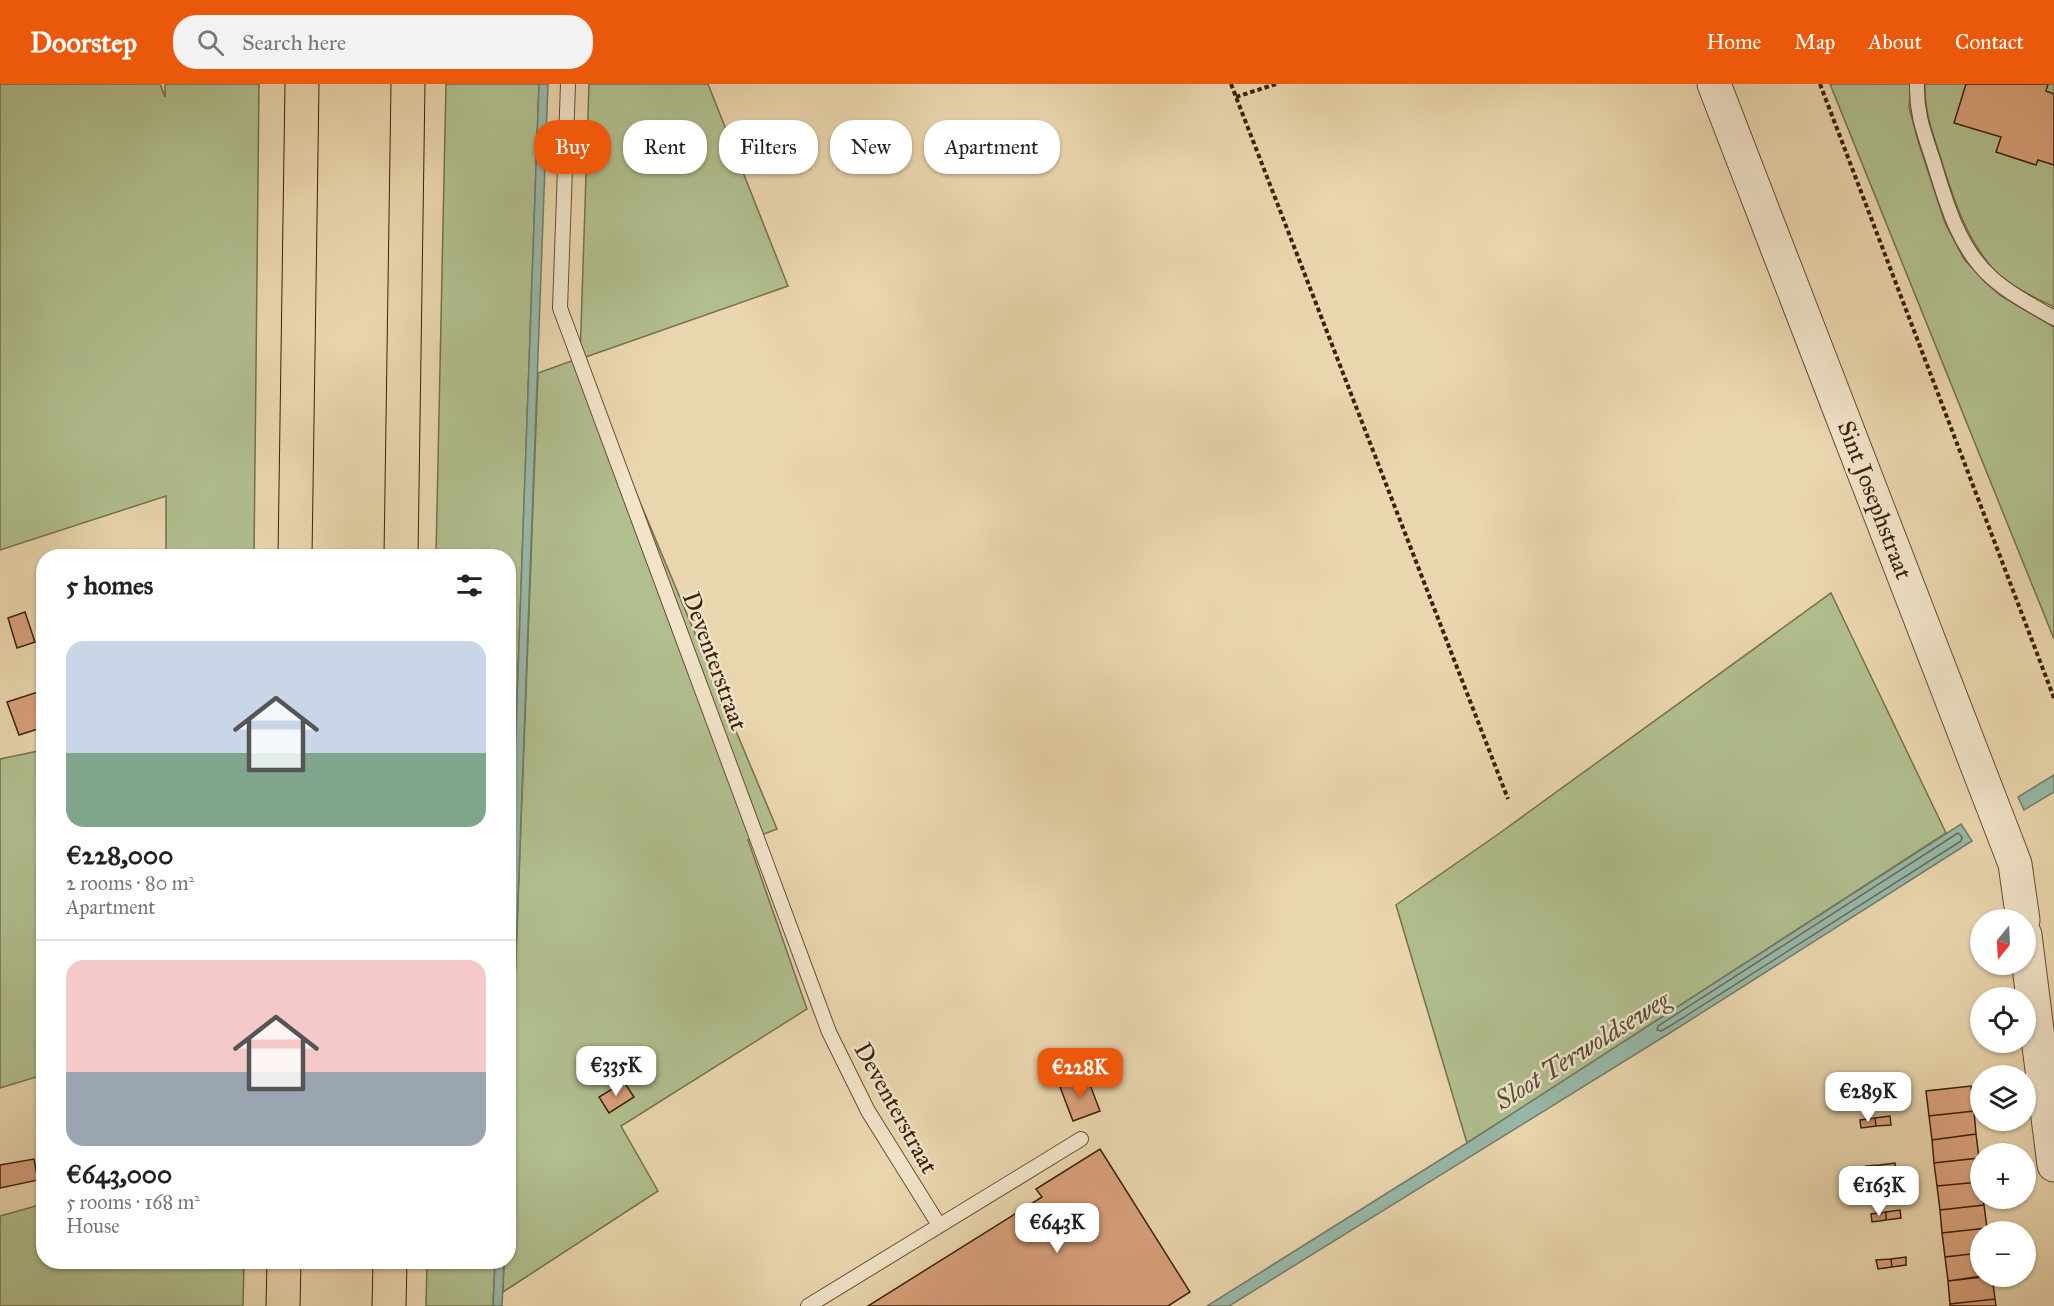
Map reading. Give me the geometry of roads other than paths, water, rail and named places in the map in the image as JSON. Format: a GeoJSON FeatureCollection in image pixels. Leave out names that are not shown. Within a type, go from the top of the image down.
{"type":"FeatureCollection","features":[{"type":"Feature","properties":{"kind":"highway"},"geometry":{"type":"LineString","coordinates":[[295,549],[302,84]]}},
{"type":"Feature","properties":{"kind":"highway"},"geometry":{"type":"LineString","coordinates":[[401,549],[408,84]]}},
{"type":"Feature","properties":{"kind":"highway"},"geometry":{"type":"LineString","coordinates":[[283,1306],[284,1269]]}},
{"type":"Feature","properties":{"kind":"highway"},"geometry":{"type":"LineString","coordinates":[[390,1269],[390,1306]]}},
{"type":"Feature","properties":{"kind":"street","name":"Sint Josephstraat"},"geometry":{"type":"LineString","coordinates":[[1714,84],[2015,864],[2021,909]]}},
{"type":"Feature","properties":{"kind":"street"},"geometry":{"type":"LineString","coordinates":[[2030,975],[2054,1165]]}},
{"type":"Feature","properties":{"kind":"lane","name":"Deventerstraat"},"geometry":{"type":"LineString","coordinates":[[568,84],[560,308],[829,1032],[868,1111],[939,1225]]}},
{"type":"Feature","properties":{"kind":"lane"},"geometry":{"type":"LineString","coordinates":[[1917,84],[1916,106],[1951,219],[1971,254],[1990,277],[2006,290],[2054,318]]}},
{"type":"Feature","properties":{"kind":"lane"},"geometry":{"type":"LineString","coordinates":[[808,1306],[1081,1139]]}},
{"type":"Feature","properties":{"kind":"water"},"geometry":{"type":"Polygon","coordinates":[[[539,84],[548,84],[547,120],[538,120],[539,84]]]}},
{"type":"Feature","properties":{"kind":"water"},"geometry":{"type":"Polygon","coordinates":[[[536,174],[545,174],[516,952],[516,728],[536,174]]]}},
{"type":"Feature","properties":{"kind":"water"},"geometry":{"type":"Polygon","coordinates":[[[2054,775],[2054,792],[2024,810],[2018,797],[2054,775]]]}},
{"type":"Feature","properties":{"kind":"water"},"geometry":{"type":"Polygon","coordinates":[[[1961,824],[1972,841],[1673,1031],[1229,1306],[1207,1306],[1467,1143],[1961,824]]]}},
{"type":"Feature","properties":{"kind":"water"},"geometry":{"type":"Polygon","coordinates":[[[495,1269],[504,1269],[502,1306],[493,1306],[495,1269]]]}},
{"type":"Feature","properties":{"kind":"water label","name":"Sloot Terwoldseweg"},"geometry":{"type":"Point","coordinates":[1582,1050]}}]}
